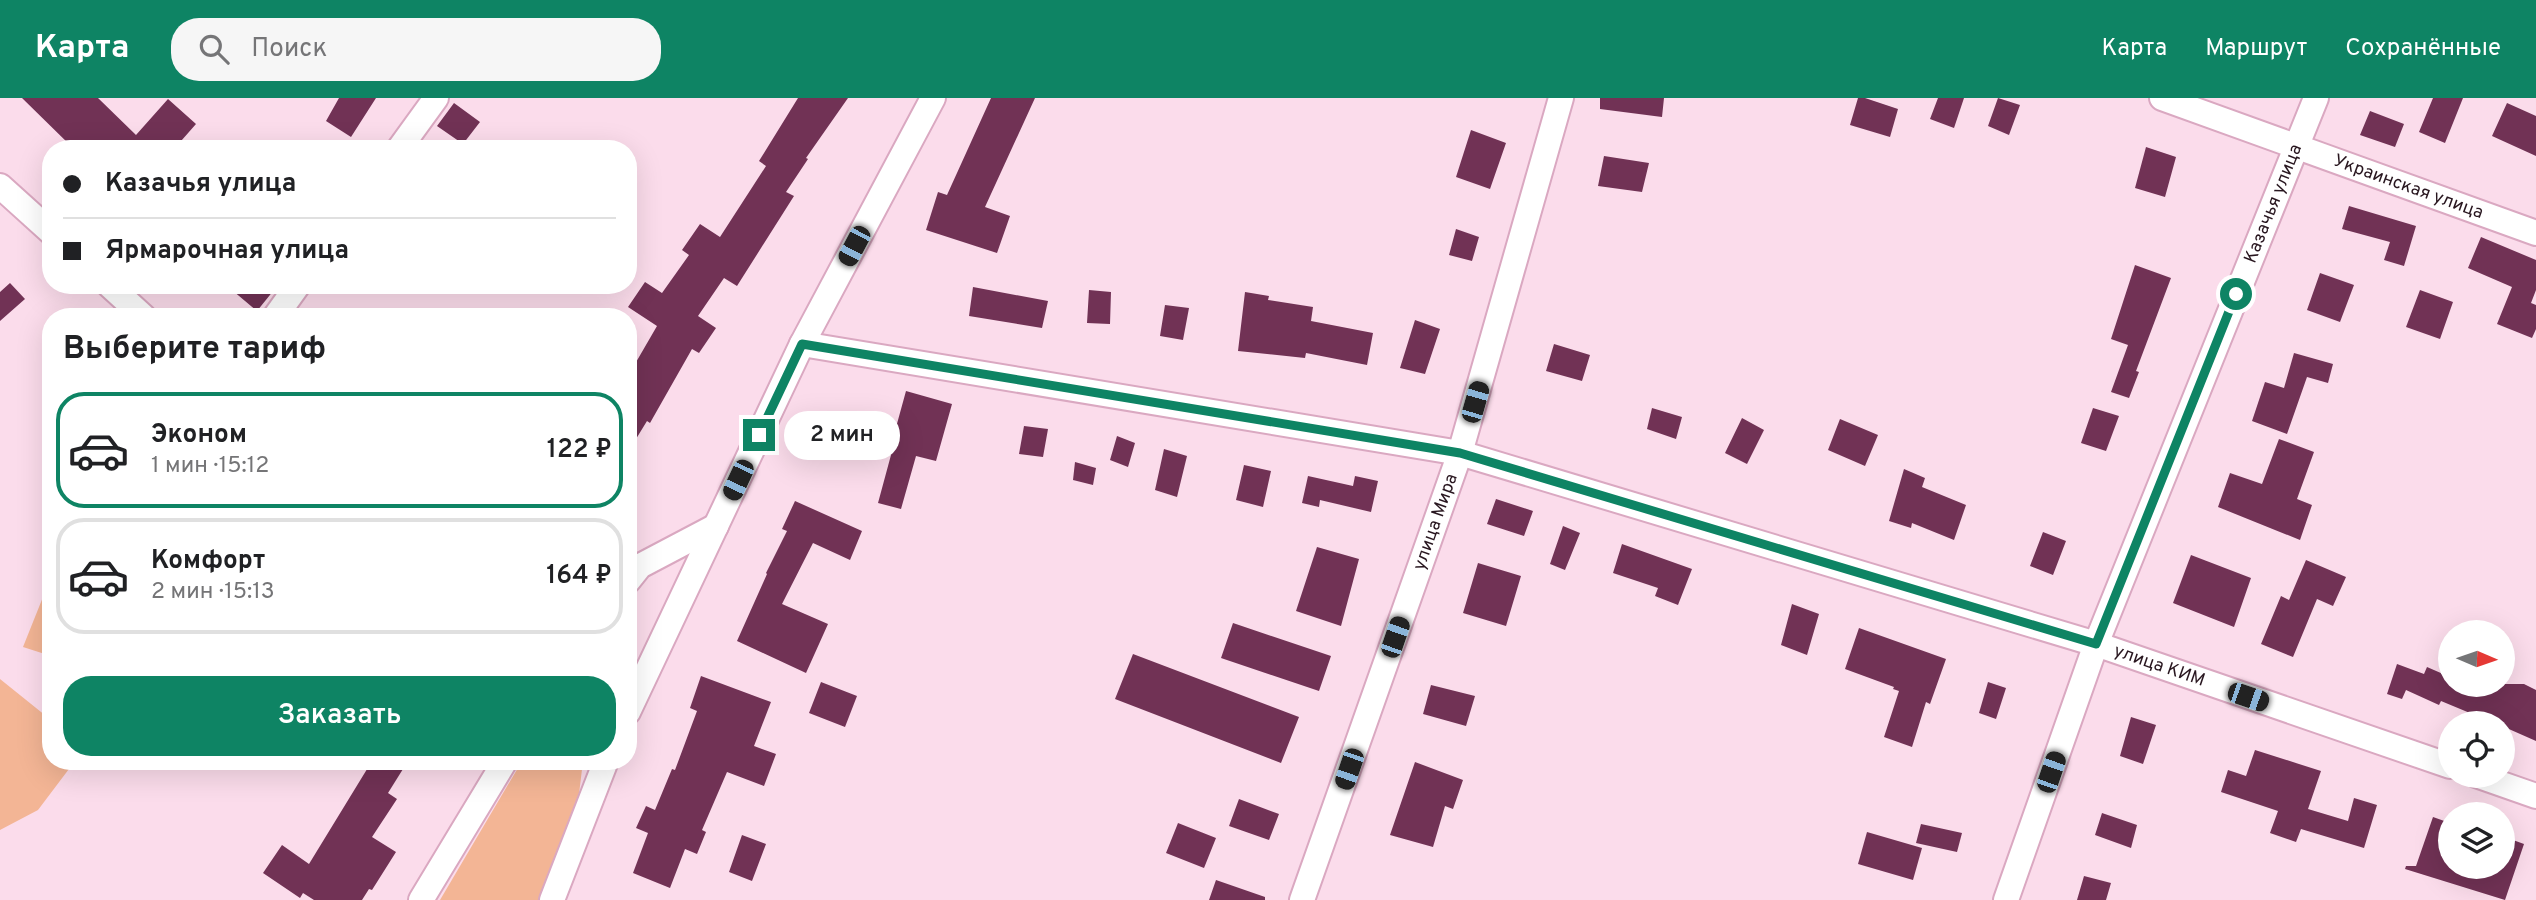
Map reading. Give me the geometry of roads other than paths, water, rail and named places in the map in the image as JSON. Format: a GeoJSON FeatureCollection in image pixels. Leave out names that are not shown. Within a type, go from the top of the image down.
{"type":"FeatureCollection","features":[{"type":"Feature","properties":{"kind":"street"},"geometry":{"type":"LineString","coordinates":[[405,140],[436,98]]}},
{"type":"Feature","properties":{"kind":"street"},"geometry":{"type":"LineString","coordinates":[[637,693],[802,344],[933,98]]}},
{"type":"Feature","properties":{"kind":"street","name":"улица Мира"},"geometry":{"type":"LineString","coordinates":[[1302,900],[1460,453],[1561,98]]}},
{"type":"Feature","properties":{"kind":"street","name":"Украинская улица"},"geometry":{"type":"LineString","coordinates":[[2162,98],[2296,144],[2536,233]]}},
{"type":"Feature","properties":{"kind":"street","name":"Казачья улица"},"geometry":{"type":"LineString","coordinates":[[2006,900],[2096,644],[2316,98]]}},
{"type":"Feature","properties":{"kind":"street"},"geometry":{"type":"LineString","coordinates":[[0,186],[42,224]]}},
{"type":"Feature","properties":{"kind":"street"},"geometry":{"type":"LineString","coordinates":[[119,294],[134,308]]}},
{"type":"Feature","properties":{"kind":"street","name":"улица КИМ"},"geometry":{"type":"LineString","coordinates":[[802,344],[1460,453],[2096,644],[2438,762]]}},
{"type":"Feature","properties":{"kind":"street"},"geometry":{"type":"LineString","coordinates":[[637,569],[716,526]]}},
{"type":"Feature","properties":{"kind":"street"},"geometry":{"type":"LineString","coordinates":[[421,900],[500,770]]}},
{"type":"Feature","properties":{"kind":"street"},"geometry":{"type":"LineString","coordinates":[[552,900],[603,770]]}},
{"type":"Feature","properties":{"kind":"street"},"geometry":{"type":"LineString","coordinates":[[2513,788],[2536,796]]}}]}
